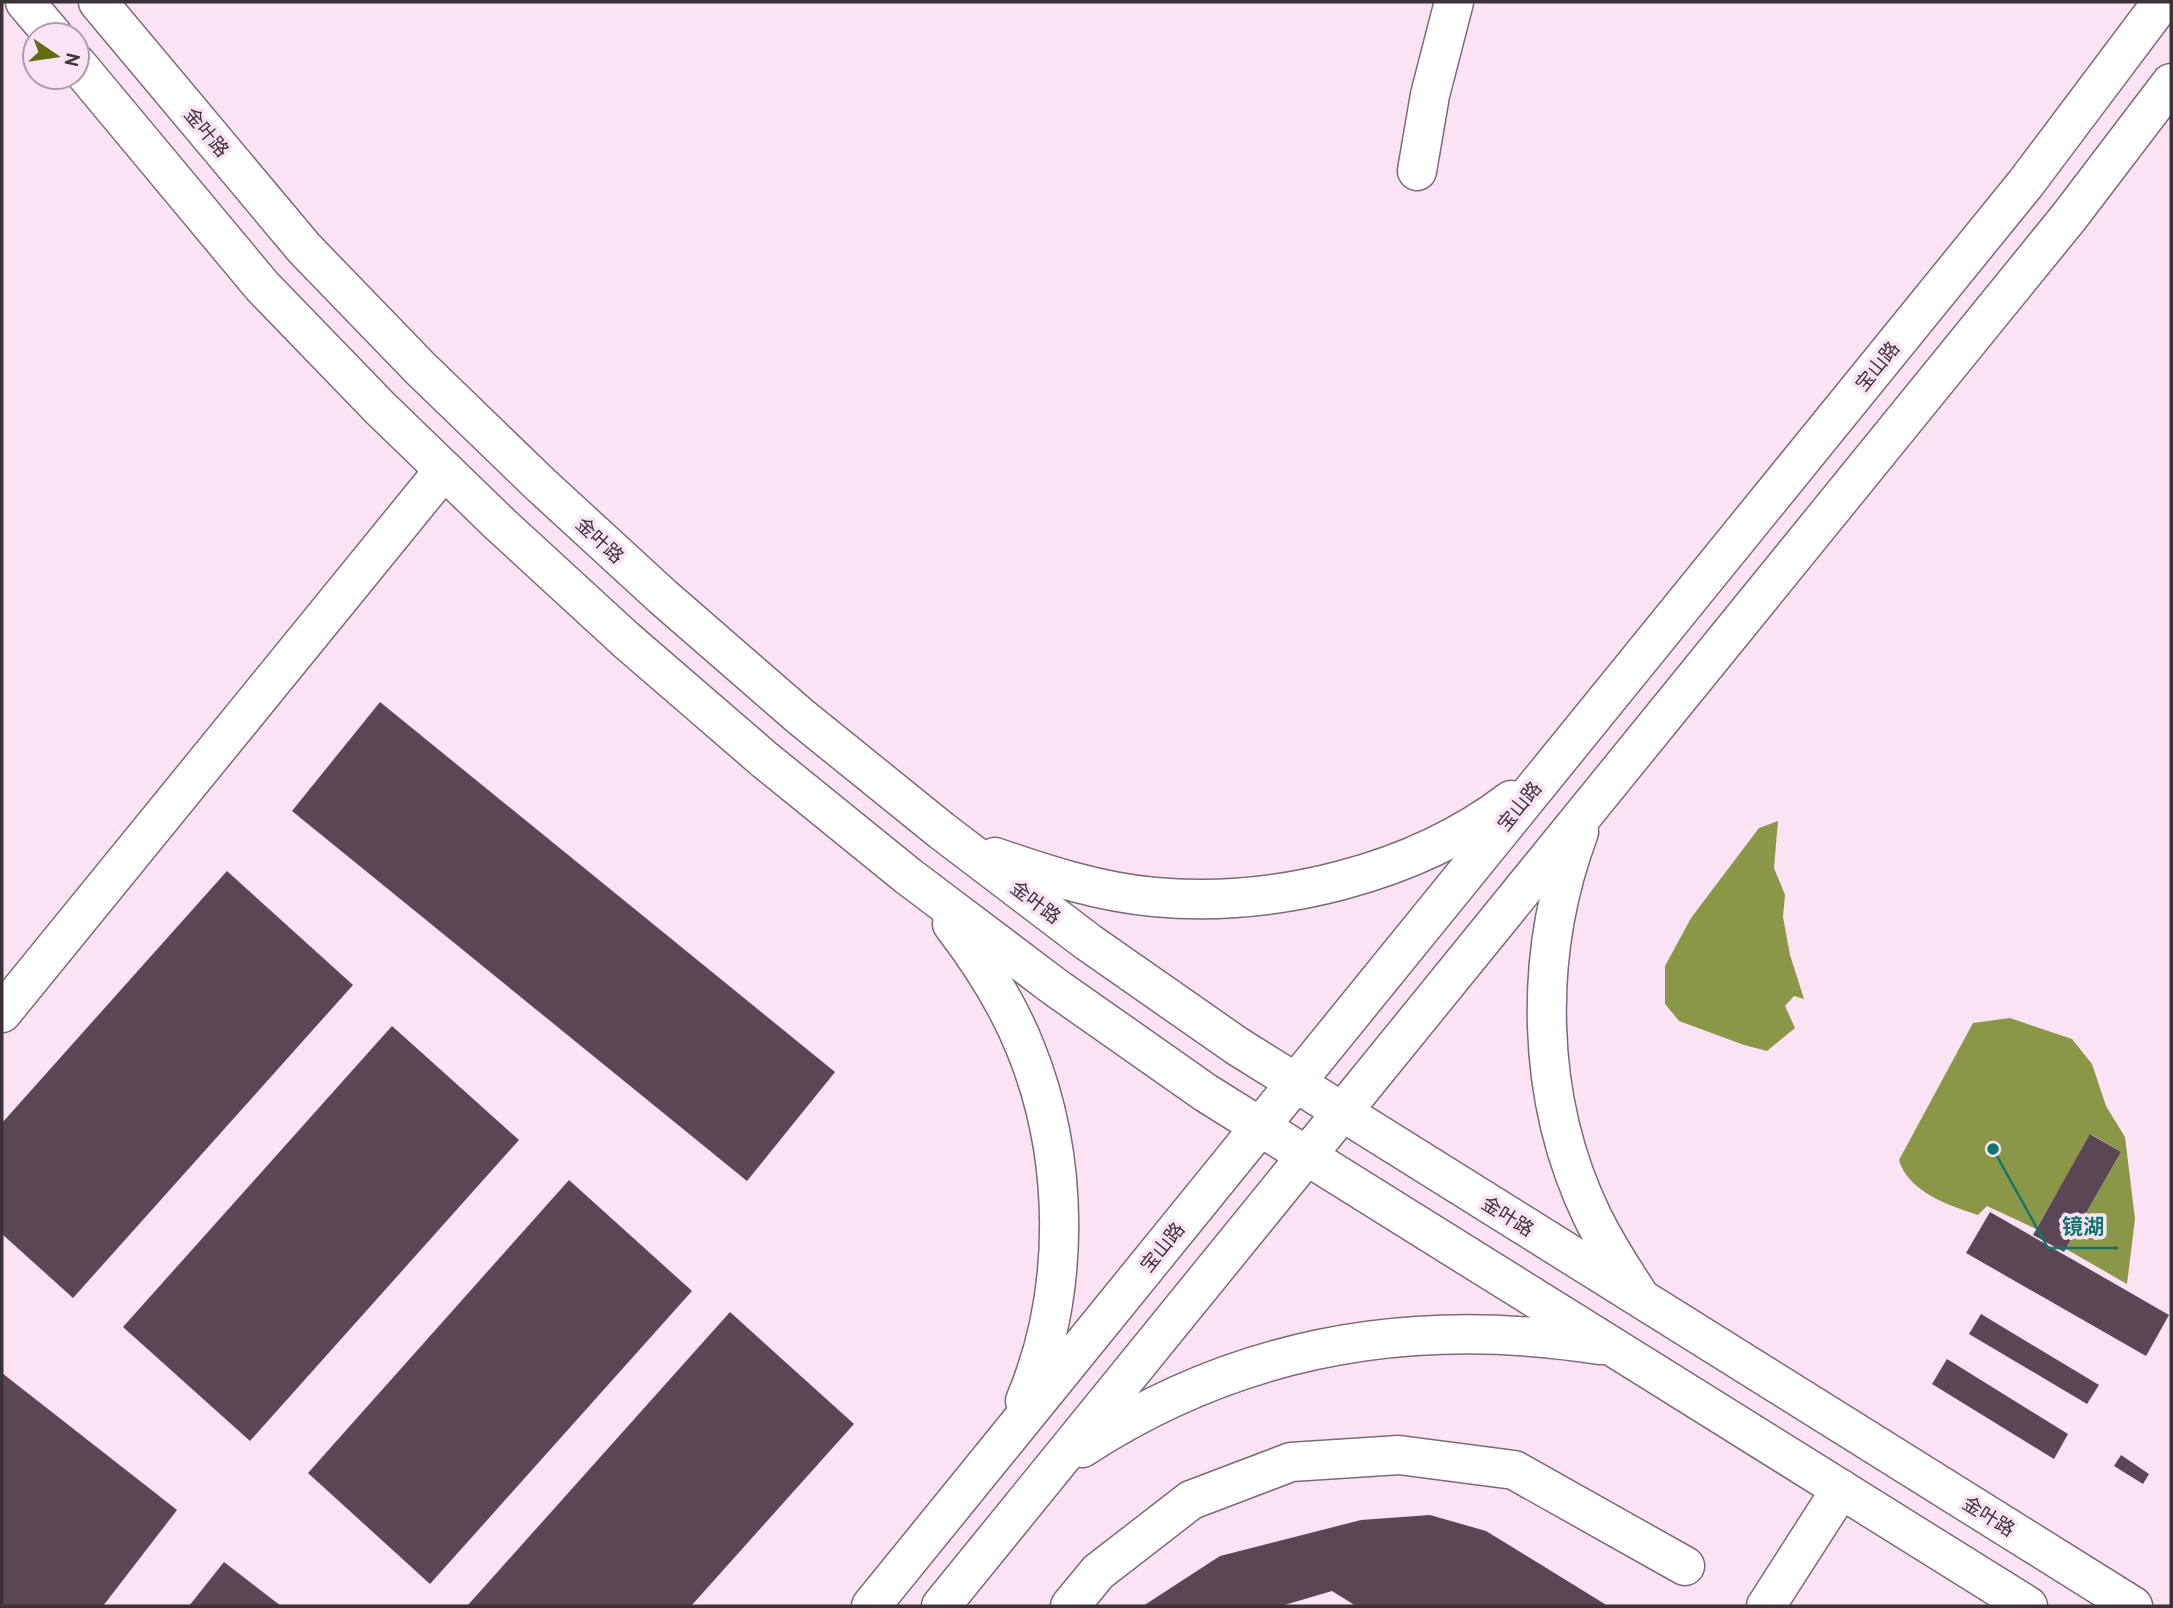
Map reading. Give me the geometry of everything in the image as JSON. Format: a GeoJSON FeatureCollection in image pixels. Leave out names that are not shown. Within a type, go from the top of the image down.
{"type":"FeatureCollection","features":[{"type":"Feature","properties":{"kind":"main road"},"geometry":{"type":"LineString","coordinates":[[25,2],[41,21]]}},
{"type":"Feature","properties":{"kind":"main road","name":"金叶路"},"geometry":{"type":"LineString","coordinates":[[98,2],[304,248],[420,368],[540,484],[663,597],[801,717],[942,831],[1088,942],[1237,1046],[2133,1606]]}},
{"type":"Feature","properties":{"kind":"main road"},"geometry":{"type":"LineString","coordinates":[[1417,171],[1430,95],[1454,2]]}},
{"type":"Feature","properties":{"kind":"main road","name":"宝山路"},"geometry":{"type":"LineString","coordinates":[[871,1606],[2026,183],[2162,2]]}},
{"type":"Feature","properties":{"kind":"main road"},"geometry":{"type":"LineString","coordinates":[[91,81],[262,286],[380,408],[635,648],[765,760],[908,876],[1055,987],[1206,1093],[2028,1606]]}},
{"type":"Feature","properties":{"kind":"main road"},"geometry":{"type":"LineString","coordinates":[[941,1606],[2069,217],[2171,83]]}},
{"type":"Feature","properties":{"kind":"main road"},"geometry":{"type":"LineString","coordinates":[[2,1013],[444,470]]}},
{"type":"Feature","properties":{"kind":"main road"},"geometry":{"type":"LineString","coordinates":[[942,831],[993,856],[1045,875],[1099,888],[1154,897],[1210,899],[1266,895],[1317,886],[1366,873],[1414,854],[1461,832],[1505,805],[1546,774]]}},
{"type":"Feature","properties":{"kind":"main road"},"geometry":{"type":"LineString","coordinates":[[1588,809],[1559,895],[1551,940],[1547,985],[1551,1076],[1560,1124],[1592,1216],[1642,1300]]}},
{"type":"Feature","properties":{"kind":"main road"},"geometry":{"type":"LineString","coordinates":[[908,876],[953,924],[1004,1000],[1026,1048],[1054,1150],[1059,1247],[1054,1294],[1045,1342],[1011,1433]]}},
{"type":"Feature","properties":{"kind":"main road"},"geometry":{"type":"LineString","coordinates":[[1056,1464],[1108,1431],[1163,1402],[1219,1378],[1278,1359],[1338,1345],[1448,1333],[1504,1334],[1614,1348]]}},
{"type":"Feature","properties":{"kind":"main road"},"geometry":{"type":"LineString","coordinates":[[1070,1606],[1098,1572],[1191,1500],[1290,1462],[1399,1455],[1514,1470],[1685,1566]]}},
{"type":"Feature","properties":{"kind":"main road"},"geometry":{"type":"LineString","coordinates":[[1766,1606],[1840,1489]]}},
{"type":"Feature","properties":{"kind":"shaded area"},"geometry":{"type":"Polygon","coordinates":[[[1778,821],[1774,868],[1785,895],[1783,917],[1790,955],[1804,999],[1794,996],[1785,1006],[1795,1028],[1767,1051],[1679,1021],[1665,1004],[1665,966],[1691,918],[1759,828],[1778,821]]]}},
{"type":"Feature","properties":{"kind":"shaded area"},"geometry":{"type":"Polygon","coordinates":[[[2010,1018],[2072,1039],[2092,1064],[2106,1106],[2125,1137],[2135,1219],[2127,1284],[2066,1249],[2121,1152],[2091,1134],[2036,1229],[1987,1206],[1978,1215],[1931,1196],[1911,1181],[1899,1160],[1973,1023],[2010,1018]]]}},
{"type":"Feature","properties":{"kind":"building"},"geometry":{"type":"Polygon","coordinates":[[[380,702],[835,1072],[747,1181],[292,811],[380,702]]]}},
{"type":"Feature","properties":{"kind":"building"},"geometry":{"type":"Polygon","coordinates":[[[227,871],[353,985],[73,1298],[2,1234],[2,1123],[227,871]]]}},
{"type":"Feature","properties":{"kind":"building"},"geometry":{"type":"Polygon","coordinates":[[[392,1026],[519,1140],[250,1441],[123,1327],[392,1026]]]}},
{"type":"Feature","properties":{"kind":"building"},"geometry":{"type":"Polygon","coordinates":[[[2090,1134],[2121,1152],[2064,1252],[2033,1235],[2090,1134]]]}},
{"type":"Feature","properties":{"kind":"building"},"geometry":{"type":"Polygon","coordinates":[[[569,1180],[692,1291],[430,1584],[308,1473],[569,1180]]]}},
{"type":"Feature","properties":{"kind":"building"},"geometry":{"type":"Polygon","coordinates":[[[1990,1212],[2169,1315],[2146,1356],[1966,1253],[1990,1212]]]}},
{"type":"Feature","properties":{"kind":"building"},"geometry":{"type":"Polygon","coordinates":[[[730,1312],[854,1424],[691,1606],[468,1605],[730,1312]]]}},
{"type":"Feature","properties":{"kind":"building"},"geometry":{"type":"Polygon","coordinates":[[[1981,1314],[2099,1385],[2087,1404],[1969,1334],[1981,1314]]]}},
{"type":"Feature","properties":{"kind":"building"},"geometry":{"type":"Polygon","coordinates":[[[1947,1359],[2068,1434],[2054,1459],[1932,1384],[1947,1359]]]}},
{"type":"Feature","properties":{"kind":"building"},"geometry":{"type":"Polygon","coordinates":[[[2,1373],[177,1510],[103,1606],[2,1606],[2,1373]]]}},
{"type":"Feature","properties":{"kind":"building"},"geometry":{"type":"Polygon","coordinates":[[[2121,1455],[2149,1474],[2143,1484],[2114,1466],[2121,1455]]]}},
{"type":"Feature","properties":{"kind":"building"},"geometry":{"type":"Polygon","coordinates":[[[1430,1515],[1486,1531],[1608,1606],[1356,1606],[1332,1591],[1281,1606],[1143,1606],[1220,1556],[1361,1520],[1430,1515]]]}},
{"type":"Feature","properties":{"kind":"building"},"geometry":{"type":"Polygon","coordinates":[[[224,1562],[281,1606],[189,1606],[224,1562]]]}},
{"type":"Feature","properties":{"kind":"place","name":"镜湖"},"geometry":{"type":"Point","coordinates":[1993,1149]}}]}
